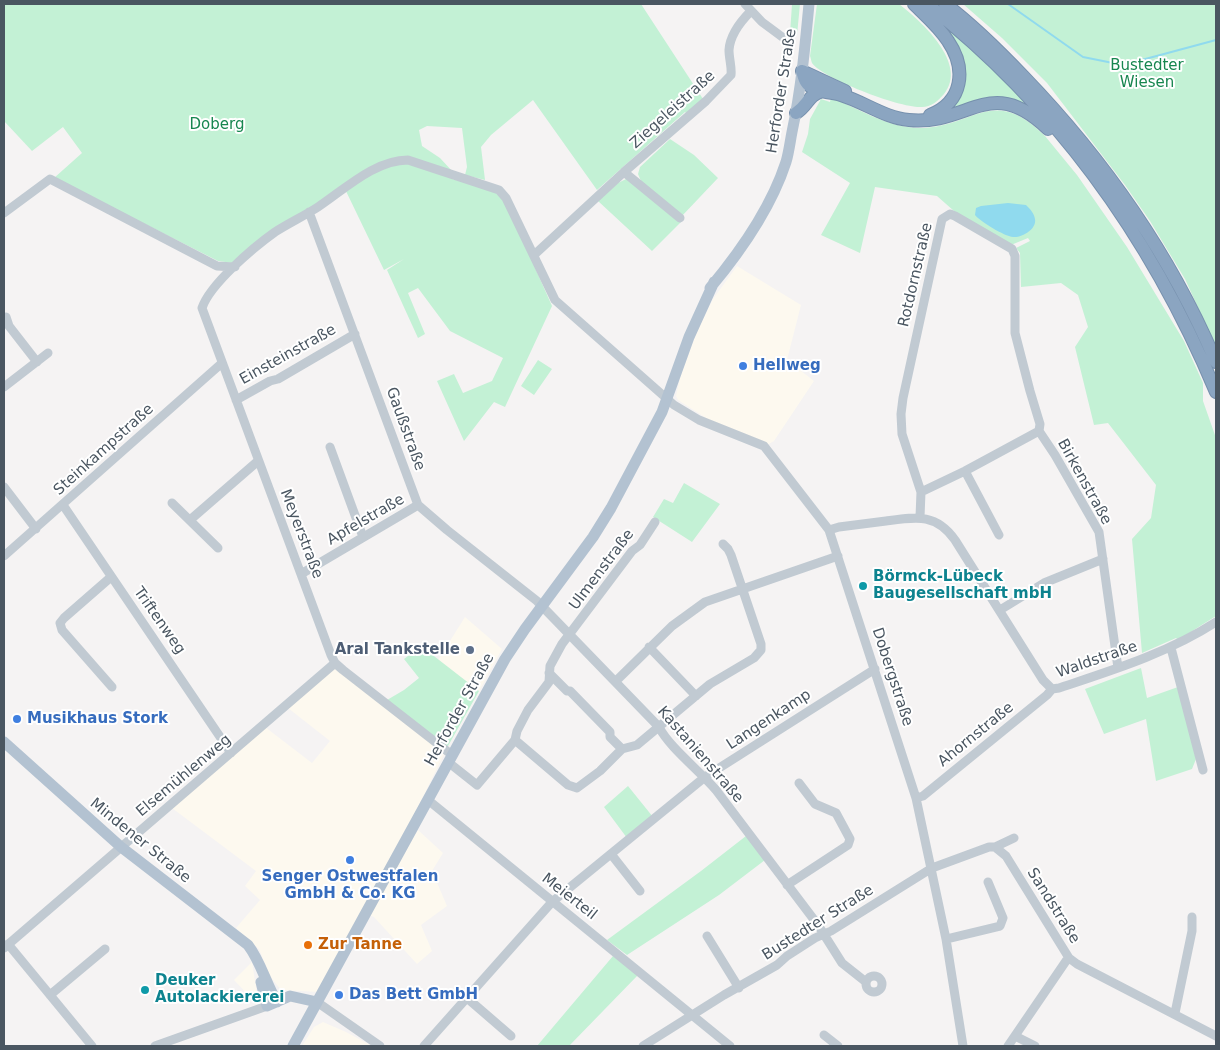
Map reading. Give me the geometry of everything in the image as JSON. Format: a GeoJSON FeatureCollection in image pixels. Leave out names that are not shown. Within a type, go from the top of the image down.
{"type":"FeatureCollection","features":[{"type":"Feature","properties":{"kind":"highway"},"geometry":{"type":"LineString","coordinates":[[802,71],[900,114],[913,117],[926,116],[938,112],[949,104],[959,87],[958,64],[950,42],[939,28],[914,4]]}},
{"type":"Feature","properties":{"kind":"highway"},"geometry":{"type":"LineString","coordinates":[[927,4],[992,60],[1048,118],[1090,171],[1134,231],[1150,258],[1182,315],[1216,392]]}},
{"type":"Feature","properties":{"kind":"highway"},"geometry":{"type":"LineString","coordinates":[[945,4],[1000,52],[1048,102],[1091,152],[1125,198],[1155,245],[1180,288],[1216,362]]}},
{"type":"Feature","properties":{"kind":"highway"},"geometry":{"type":"LineString","coordinates":[[802,71],[806,82],[811,86],[843,96],[898,118],[910,120],[939,118],[968,108],[991,103],[1015,105],[1040,121],[1055,135],[1078,164],[1090,171]]}},
{"type":"Feature","properties":{"kind":"highway"},"geometry":{"type":"LineString","coordinates":[[796,113],[804,108],[809,98],[815,93],[823,91]]}},
{"type":"Feature","properties":{"kind":"main road","name":"Herforder Straße"},"geometry":{"type":"LineString","coordinates":[[293,1046],[505,659],[593,537],[611,508],[662,412],[689,338],[714,282],[758,222],[780,178],[786,161],[796,113],[809,4]]}},
{"type":"Feature","properties":{"kind":"main road","name":"Mindener Straße"},"geometry":{"type":"LineString","coordinates":[[4,742],[121,847],[248,945],[258,961],[259,976],[272,1004]]}},
{"type":"Feature","properties":{"kind":"main road"},"geometry":{"type":"LineString","coordinates":[[272,1004],[290,996],[317,1002]]}},
{"type":"Feature","properties":{"kind":"street"},"geometry":{"type":"LineString","coordinates":[[748,8],[762,22],[790,42]]}},
{"type":"Feature","properties":{"kind":"street","name":"Ziegeleistraße"},"geometry":{"type":"LineString","coordinates":[[534,255],[624,172],[706,101],[731,75],[729,51],[731,42],[748,8]]}},
{"type":"Feature","properties":{"kind":"street","name":"Meyerstraße"},"geometry":{"type":"LineString","coordinates":[[515,740],[477,785],[450,759],[335,663],[202,308],[205,300],[221,279],[275,232],[368,173],[393,162],[408,160],[499,190],[506,198],[534,255]]}},
{"type":"Feature","properties":{"kind":"street"},"geometry":{"type":"LineString","coordinates":[[624,172],[680,218]]}},
{"type":"Feature","properties":{"kind":"street"},"geometry":{"type":"LineString","coordinates":[[4,213],[50,179],[217,266],[235,267]]}},
{"type":"Feature","properties":{"kind":"street","name":"Gaußstraße"},"geometry":{"type":"LineString","coordinates":[[309,212],[418,505]]}},
{"type":"Feature","properties":{"kind":"street","name":"Rotdornstraße"},"geometry":{"type":"LineString","coordinates":[[920,517],[921,492],[905,446],[901,414],[942,220],[950,214],[1012,249],[1015,256],[1015,333],[1040,424],[1039,431]]}},
{"type":"Feature","properties":{"kind":"street","name":"Dobergstraße"},"geometry":{"type":"LineString","coordinates":[[534,255],[555,300],[674,405],[699,420],[764,446],[829,530],[916,798],[946,939],[963,1046]]}},
{"type":"Feature","properties":{"kind":"street"},"geometry":{"type":"LineString","coordinates":[[217,266],[221,279]]}},
{"type":"Feature","properties":{"kind":"street"},"geometry":{"type":"LineString","coordinates":[[6,317],[9,326],[37,362]]}},
{"type":"Feature","properties":{"kind":"street","name":"Einsteinstraße"},"geometry":{"type":"LineString","coordinates":[[236,400],[270,381],[278,379],[355,334]]}},
{"type":"Feature","properties":{"kind":"street"},"geometry":{"type":"LineString","coordinates":[[4,388],[48,353]]}},
{"type":"Feature","properties":{"kind":"street","name":"Steinkampstraße"},"geometry":{"type":"LineString","coordinates":[[4,556],[222,363]]}},
{"type":"Feature","properties":{"kind":"street"},"geometry":{"type":"LineString","coordinates":[[921,492],[965,471],[1039,431]]}},
{"type":"Feature","properties":{"kind":"street","name":"Birkenstraße"},"geometry":{"type":"LineString","coordinates":[[1039,431],[1055,455],[1098,532],[1118,668]]}},
{"type":"Feature","properties":{"kind":"street"},"geometry":{"type":"LineString","coordinates":[[330,447],[363,537]]}},
{"type":"Feature","properties":{"kind":"street"},"geometry":{"type":"LineString","coordinates":[[190,520],[258,461]]}},
{"type":"Feature","properties":{"kind":"street"},"geometry":{"type":"LineString","coordinates":[[965,471],[999,535]]}},
{"type":"Feature","properties":{"kind":"street"},"geometry":{"type":"LineString","coordinates":[[4,487],[36,529]]}},
{"type":"Feature","properties":{"kind":"street"},"geometry":{"type":"LineString","coordinates":[[172,503],[218,548]]}},
{"type":"Feature","properties":{"kind":"street","name":"Triftenweg"},"geometry":{"type":"LineString","coordinates":[[63,505],[231,754]]}},
{"type":"Feature","properties":{"kind":"street"},"geometry":{"type":"LineString","coordinates":[[418,505],[542,606]]}},
{"type":"Feature","properties":{"kind":"street","name":"Apfelstraße"},"geometry":{"type":"LineString","coordinates":[[301,574],[418,505]]}},
{"type":"Feature","properties":{"kind":"street","name":"Waldstraße"},"geometry":{"type":"LineString","coordinates":[[829,530],[839,527],[920,517],[937,522],[950,532],[1042,680],[1052,689],[1118,668],[1171,648],[1216,622]]}},
{"type":"Feature","properties":{"kind":"street","name":"Ulmenstraße"},"geometry":{"type":"LineString","coordinates":[[515,740],[517,731],[528,710],[549,682],[550,666],[562,644],[571,635],[655,522]]}},
{"type":"Feature","properties":{"kind":"street"},"geometry":{"type":"LineString","coordinates":[[515,740],[568,785],[577,788],[600,771],[622,749],[637,745],[696,696],[728,673],[754,658],[762,650],[762,644],[728,549],[722,544]]}},
{"type":"Feature","properties":{"kind":"street"},"geometry":{"type":"LineString","coordinates":[[616,681],[649,647],[690,611],[705,602],[838,556]]}},
{"type":"Feature","properties":{"kind":"street"},"geometry":{"type":"LineString","coordinates":[[1000,610],[1044,583],[1103,559]]}},
{"type":"Feature","properties":{"kind":"street"},"geometry":{"type":"LineString","coordinates":[[111,576],[60,623],[62,630],[112,687]]}},
{"type":"Feature","properties":{"kind":"street","name":"Kastanienstraße"},"geometry":{"type":"LineString","coordinates":[[542,606],[660,727],[664,736],[705,777],[824,934],[842,963],[866,982]]}},
{"type":"Feature","properties":{"kind":"street"},"geometry":{"type":"LineString","coordinates":[[649,647],[696,696]]}},
{"type":"Feature","properties":{"kind":"street"},"geometry":{"type":"LineString","coordinates":[[1171,648],[1203,770]]}},
{"type":"Feature","properties":{"kind":"street","name":"Elsemühlenweg"},"geometry":{"type":"LineString","coordinates":[[6,946],[335,663]]}},
{"type":"Feature","properties":{"kind":"street","name":"Langenkamp"},"geometry":{"type":"LineString","coordinates":[[424,1046],[552,902],[705,777],[875,669]]}},
{"type":"Feature","properties":{"kind":"street"},"geometry":{"type":"LineString","coordinates":[[549,673],[567,691],[570,691],[610,732],[610,737],[622,749]]}},
{"type":"Feature","properties":{"kind":"street","name":"Ahornstraße"},"geometry":{"type":"LineString","coordinates":[[916,798],[923,796],[1052,689]]}},
{"type":"Feature","properties":{"kind":"street"},"geometry":{"type":"LineString","coordinates":[[787,885],[848,845],[850,839],[836,813],[815,804],[799,783]]}},
{"type":"Feature","properties":{"kind":"street","name":"Meierteil"},"geometry":{"type":"LineString","coordinates":[[428,800],[586,930],[593,933],[618,954],[622,960],[730,1046]]}},
{"type":"Feature","properties":{"kind":"street","name":"Bustedter Straße"},"geometry":{"type":"LineString","coordinates":[[643,1046],[932,868],[989,847],[995,847],[1014,838]]}},
{"type":"Feature","properties":{"kind":"street","name":"Sandstraße"},"geometry":{"type":"LineString","coordinates":[[995,847],[1006,856],[1069,958],[1076,964],[1175,1013],[1216,1036]]}},
{"type":"Feature","properties":{"kind":"street"},"geometry":{"type":"LineString","coordinates":[[611,854],[640,891]]}},
{"type":"Feature","properties":{"kind":"street"},"geometry":{"type":"LineString","coordinates":[[946,939],[1000,926],[1003,918],[988,882]]}},
{"type":"Feature","properties":{"kind":"street"},"geometry":{"type":"LineString","coordinates":[[1175,1013],[1192,931],[1192,917]]}},
{"type":"Feature","properties":{"kind":"street"},"geometry":{"type":"LineString","coordinates":[[707,936],[739,988]]}},
{"type":"Feature","properties":{"kind":"street"},"geometry":{"type":"LineString","coordinates":[[6,946],[92,1046]]}},
{"type":"Feature","properties":{"kind":"street"},"geometry":{"type":"LineString","coordinates":[[50,995],[105,949]]}},
{"type":"Feature","properties":{"kind":"street"},"geometry":{"type":"LineString","coordinates":[[1008,1046],[1069,958]]}},
{"type":"Feature","properties":{"kind":"street"},"geometry":{"type":"LineString","coordinates":[[467,998],[511,1036]]}},
{"type":"Feature","properties":{"kind":"street"},"geometry":{"type":"LineString","coordinates":[[317,1002],[380,1046]]}},
{"type":"Feature","properties":{"kind":"street"},"geometry":{"type":"LineString","coordinates":[[155,1046],[272,1004]]}},
{"type":"Feature","properties":{"kind":"street"},"geometry":{"type":"LineString","coordinates":[[824,1035],[838,1046]]}},
{"type":"Feature","properties":{"kind":"street"},"geometry":{"type":"LineString","coordinates":[[1015,1036],[1035,1046]]}},
{"type":"Feature","properties":{"kind":"shaded area"},"geometry":{"type":"Polygon","coordinates":[[[737,266],[801,305],[787,360],[814,381],[774,441],[767,445],[714,423],[678,400],[676,396],[680,378],[696,334],[713,299],[737,266]]]}},
{"type":"Feature","properties":{"kind":"shaded area"},"geometry":{"type":"Polygon","coordinates":[[[465,617],[502,649],[479,691],[438,660],[465,617]]]}},
{"type":"Feature","properties":{"kind":"shaded area"},"geometry":{"type":"Polygon","coordinates":[[[337,666],[445,746],[448,746],[410,823],[319,992],[281,990],[270,976],[259,949],[236,928],[260,900],[245,886],[256,871],[172,808],[265,727],[312,763],[330,741],[288,708],[337,666]]]}},
{"type":"Feature","properties":{"kind":"shaded area"},"geometry":{"type":"Polygon","coordinates":[[[418,830],[443,853],[432,871],[447,906],[421,925],[432,951],[417,964],[374,917],[369,915],[418,830]]]}},
{"type":"Feature","properties":{"kind":"shaded area"},"geometry":{"type":"Polygon","coordinates":[[[252,962],[258,1000],[257,1004],[234,980],[252,962]]]}},
{"type":"Feature","properties":{"kind":"shaded area"},"geometry":{"type":"Polygon","coordinates":[[[323,1022],[372,1046],[302,1046],[314,1027],[323,1022]]]}},
{"type":"Feature","properties":{"kind":"green space","name":"Doberg"},"geometry":{"type":"Polygon","coordinates":[[[4,4],[641,4],[703,99],[685,112],[597,190],[533,100],[491,135],[481,147],[485,180],[465,175],[467,167],[462,128],[427,126],[419,130],[422,146],[440,158],[453,172],[452,179],[494,190],[504,198],[552,306],[505,407],[494,402],[464,441],[437,381],[454,374],[463,393],[492,381],[503,358],[450,331],[418,288],[408,293],[425,334],[418,338],[387,270],[404,259],[384,270],[344,187],[233,263],[218,261],[54,178],[82,153],[63,127],[32,151],[4,121],[4,4]]]}},
{"type":"Feature","properties":{"kind":"green space"},"geometry":{"type":"Polygon","coordinates":[[[792,4],[800,4],[797,35],[790,34],[792,4]]]}},
{"type":"Feature","properties":{"kind":"green space"},"geometry":{"type":"Polygon","coordinates":[[[817,4],[899,4],[929,32],[947,57],[951,70],[950,82],[944,94],[931,105],[922,107],[912,106],[864,92],[819,70],[812,63],[810,56],[817,4]]]}},
{"type":"Feature","properties":{"kind":"green space","name":"Bustedter Wiesen"},"geometry":{"type":"Polygon","coordinates":[[[963,4],[1216,4],[1216,347],[1185,279],[1150,221],[1125,185],[1047,83],[1002,38],[963,4]]]}},
{"type":"Feature","properties":{"kind":"green space"},"geometry":{"type":"Polygon","coordinates":[[[933,15],[1006,81],[1035,112],[1020,103],[939,115],[963,78],[933,15]]]}},
{"type":"Feature","properties":{"kind":"green space"},"geometry":{"type":"Polygon","coordinates":[[[831,97],[884,121],[917,128],[953,122],[982,112],[996,110],[1011,113],[1027,120],[1045,136],[1077,175],[1127,247],[1184,341],[1203,383],[1203,401],[1216,438],[1216,616],[1178,640],[1176,638],[1142,653],[1132,539],[1151,518],[1156,485],[1108,423],[1094,425],[1075,347],[1088,327],[1078,295],[1061,283],[1021,287],[1020,253],[1016,248],[1030,241],[1028,238],[1011,245],[954,211],[937,196],[875,187],[860,253],[821,235],[850,183],[802,152],[808,134],[810,119],[821,99],[830,102],[831,97]]]}},
{"type":"Feature","properties":{"kind":"green space"},"geometry":{"type":"Polygon","coordinates":[[[670,139],[694,155],[718,178],[681,217],[641,181],[638,174],[640,167],[670,139]]]}},
{"type":"Feature","properties":{"kind":"green space"},"geometry":{"type":"Polygon","coordinates":[[[628,178],[681,222],[652,251],[598,201],[618,183],[628,178]]]}},
{"type":"Feature","properties":{"kind":"green space"},"geometry":{"type":"Polygon","coordinates":[[[538,360],[552,369],[534,395],[521,386],[538,360]]]}},
{"type":"Feature","properties":{"kind":"green space"},"geometry":{"type":"Polygon","coordinates":[[[684,483],[720,504],[692,542],[653,517],[664,499],[673,503],[684,483]]]}},
{"type":"Feature","properties":{"kind":"green space"},"geometry":{"type":"Polygon","coordinates":[[[421,646],[479,691],[448,746],[445,746],[387,700],[419,678],[404,659],[421,646]]]}},
{"type":"Feature","properties":{"kind":"green space"},"geometry":{"type":"Polygon","coordinates":[[[1141,668],[1147,698],[1178,687],[1196,759],[1192,769],[1156,781],[1146,719],[1104,734],[1085,689],[1141,668]]]}},
{"type":"Feature","properties":{"kind":"green space"},"geometry":{"type":"Polygon","coordinates":[[[628,786],[653,817],[627,838],[604,807],[628,786]]]}},
{"type":"Feature","properties":{"kind":"green space"},"geometry":{"type":"Polygon","coordinates":[[[746,836],[765,860],[719,895],[627,955],[607,940],[701,871],[746,836]]]}},
{"type":"Feature","properties":{"kind":"green space"},"geometry":{"type":"Polygon","coordinates":[[[613,956],[638,975],[569,1046],[537,1046],[613,956]]]}},
{"type":"Feature","properties":{"kind":"water"},"geometry":{"type":"Polygon","coordinates":[[[1008,203],[1026,205],[1033,213],[1035,219],[1034,226],[1031,229],[1017,237],[1004,234],[975,215],[976,208],[981,206],[1008,203]]]}},
{"type":"Feature","properties":{"kind":"waterway"},"geometry":{"type":"LineString","coordinates":[[1008,4],[1083,57],[1123,65],[1216,40]]}},
{"type":"Feature","properties":{"kind":"place","name":"Hellweg"},"geometry":{"type":"Point","coordinates":[743,366]}},
{"type":"Feature","properties":{"kind":"place","name":"Börmck-Lübeck Baugesellschaft mbH"},"geometry":{"type":"Point","coordinates":[863,586]}},
{"type":"Feature","properties":{"kind":"place","name":"Aral Tankstelle"},"geometry":{"type":"Point","coordinates":[470,650]}},
{"type":"Feature","properties":{"kind":"place","name":"Musikhaus Stork"},"geometry":{"type":"Point","coordinates":[17,719]}},
{"type":"Feature","properties":{"kind":"place","name":"Senger Ostwestfalen GmbH & Co. KG"},"geometry":{"type":"Point","coordinates":[350,860]}},
{"type":"Feature","properties":{"kind":"place","name":"Zur Tanne"},"geometry":{"type":"Point","coordinates":[308,945]}},
{"type":"Feature","properties":{"kind":"place","name":"Deuker Autolackiererei"},"geometry":{"type":"Point","coordinates":[145,990]}},
{"type":"Feature","properties":{"kind":"place","name":"Das Bett GmbH"},"geometry":{"type":"Point","coordinates":[339,995]}}]}
